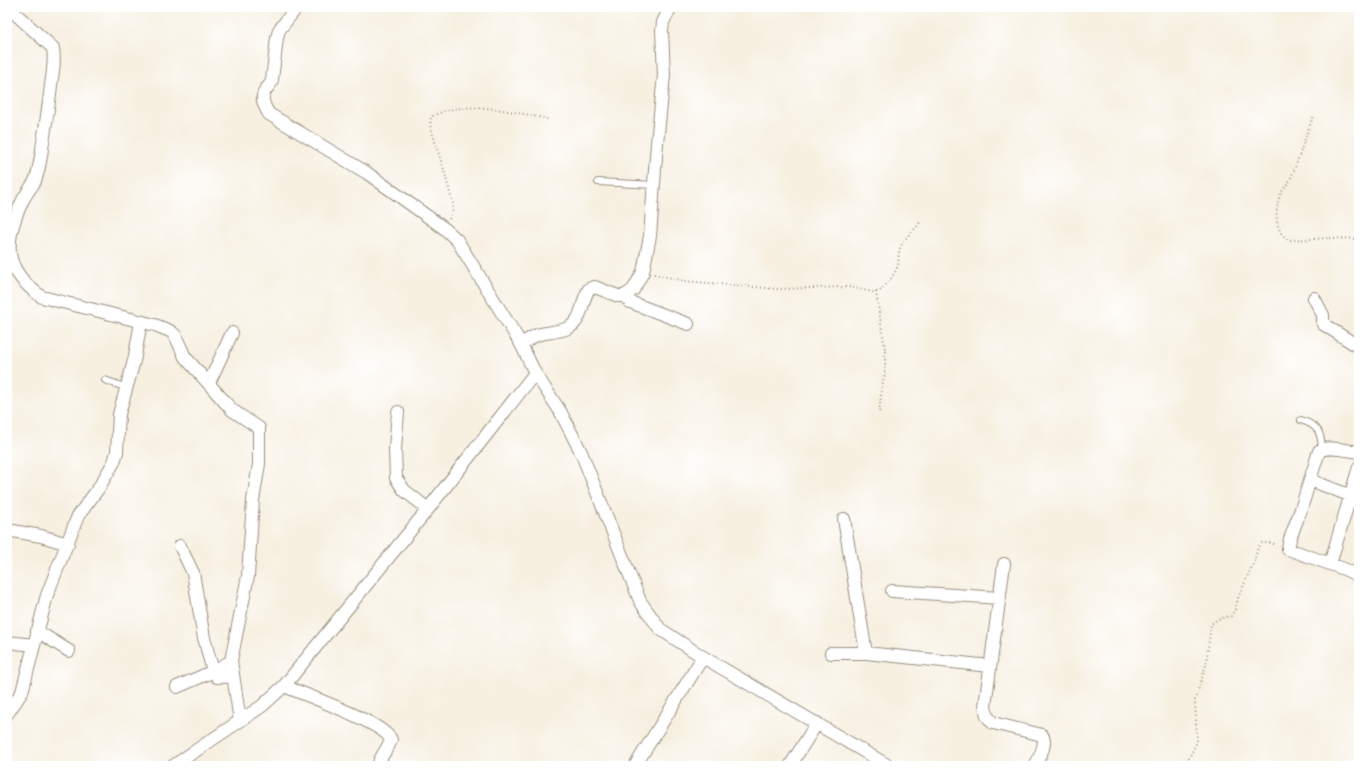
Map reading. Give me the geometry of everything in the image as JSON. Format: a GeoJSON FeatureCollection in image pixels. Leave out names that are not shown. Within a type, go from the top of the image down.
{"type":"FeatureCollection","features":[{"type":"Feature","properties":{"kind":"street"},"geometry":{"type":"LineString","coordinates":[[8,7],[53,48],[54,61],[48,110],[35,181],[22,201],[9,241],[8,254],[12,266],[22,281],[31,290],[42,297],[164,328],[170,331],[174,335],[184,357],[232,410],[256,425],[260,432],[259,464],[253,500],[248,576],[231,661],[232,676],[240,721]]}},
{"type":"Feature","properties":{"kind":"street"},"geometry":{"type":"LineString","coordinates":[[297,7],[279,30],[272,80],[271,84],[265,89],[262,102],[264,107],[269,114],[367,173],[445,229],[457,240],[521,344],[535,373],[560,412],[581,452],[640,601],[660,629],[887,765]]}},
{"type":"Feature","properties":{"kind":"street"},"geometry":{"type":"LineString","coordinates":[[521,344],[536,335],[552,331],[562,331],[569,328],[578,319],[587,293],[592,288],[598,288],[618,296],[624,296],[633,290],[643,272],[650,236],[664,75],[662,31],[663,22],[671,7]]}},
{"type":"Feature","properties":{"kind":"street"},"geometry":{"type":"LineString","coordinates":[[624,296],[630,302],[688,324]]}},
{"type":"Feature","properties":{"kind":"street"},"geometry":{"type":"LineString","coordinates":[[1314,298],[1323,315],[1323,324],[1359,347]]}},
{"type":"Feature","properties":{"kind":"street"},"geometry":{"type":"LineString","coordinates":[[7,714],[22,692],[37,630],[51,584],[78,516],[98,489],[114,462],[117,452],[120,414],[134,361],[141,322]]}},
{"type":"Feature","properties":{"kind":"street"},"geometry":{"type":"LineString","coordinates":[[209,383],[232,333]]}},
{"type":"Feature","properties":{"kind":"street"},"geometry":{"type":"LineString","coordinates":[[172,766],[262,706],[284,686],[428,510],[535,373]]}},
{"type":"Feature","properties":{"kind":"street"},"geometry":{"type":"LineString","coordinates":[[398,412],[395,449],[396,478],[404,490],[428,510]]}},
{"type":"Feature","properties":{"kind":"street"},"geometry":{"type":"LineString","coordinates":[[1359,452],[1329,448],[1319,451],[1288,549],[1359,576]]}},
{"type":"Feature","properties":{"kind":"street"},"geometry":{"type":"LineString","coordinates":[[1330,564],[1355,497],[1359,467]]}},
{"type":"Feature","properties":{"kind":"street"},"geometry":{"type":"LineString","coordinates":[[1310,480],[1355,497]]}},
{"type":"Feature","properties":{"kind":"street"},"geometry":{"type":"LineString","coordinates":[[844,519],[866,653]]}},
{"type":"Feature","properties":{"kind":"street"},"geometry":{"type":"LineString","coordinates":[[7,530],[41,536],[68,544]]}},
{"type":"Feature","properties":{"kind":"street"},"geometry":{"type":"LineString","coordinates":[[180,546],[193,573],[204,638],[214,671],[217,677],[232,676]]}},
{"type":"Feature","properties":{"kind":"street"},"geometry":{"type":"LineString","coordinates":[[1004,564],[985,706],[987,716],[993,723],[1042,735],[1045,743],[1035,766]]}},
{"type":"Feature","properties":{"kind":"street"},"geometry":{"type":"LineString","coordinates":[[892,591],[1000,598]]}},
{"type":"Feature","properties":{"kind":"street"},"geometry":{"type":"LineString","coordinates":[[37,630],[69,651]]}},
{"type":"Feature","properties":{"kind":"street"},"geometry":{"type":"LineString","coordinates":[[7,642],[34,645]]}},
{"type":"Feature","properties":{"kind":"street"},"geometry":{"type":"LineString","coordinates":[[831,653],[866,653],[990,666]]}},
{"type":"Feature","properties":{"kind":"street"},"geometry":{"type":"LineString","coordinates":[[635,766],[704,656]]}},
{"type":"Feature","properties":{"kind":"street"},"geometry":{"type":"LineString","coordinates":[[177,687],[214,671],[231,661]]}},
{"type":"Feature","properties":{"kind":"street"},"geometry":{"type":"LineString","coordinates":[[284,686],[354,715],[387,734],[390,740],[389,746],[379,763],[382,766]]}},
{"type":"Feature","properties":{"kind":"street"},"geometry":{"type":"LineString","coordinates":[[790,766],[817,723]]}},
{"type":"Feature","properties":{"kind":"lane"},"geometry":{"type":"LineString","coordinates":[[598,182],[654,185]]}},
{"type":"Feature","properties":{"kind":"lane"},"geometry":{"type":"LineString","coordinates":[[105,380],[127,388]]}},
{"type":"Feature","properties":{"kind":"lane"},"geometry":{"type":"LineString","coordinates":[[1302,420],[1311,424],[1318,431],[1322,450]]}},
{"type":"Feature","properties":{"kind":"path"},"geometry":{"type":"LineString","coordinates":[[445,229],[453,210],[453,204],[446,174],[430,125],[431,117],[452,109],[481,107],[548,119]]}},
{"type":"Feature","properties":{"kind":"path"},"geometry":{"type":"LineString","coordinates":[[1312,117],[1290,180],[1282,192],[1279,201],[1276,216],[1280,231],[1283,237],[1289,240],[1332,238],[1359,239]]}},
{"type":"Feature","properties":{"kind":"path"},"geometry":{"type":"LineString","coordinates":[[643,272],[685,281],[777,289],[849,286],[876,292],[880,291],[895,272],[898,263],[899,251],[902,245],[921,221]]}},
{"type":"Feature","properties":{"kind":"path"},"geometry":{"type":"LineString","coordinates":[[876,292],[886,348],[885,373],[882,386],[880,413]]}},
{"type":"Feature","properties":{"kind":"path"},"geometry":{"type":"LineString","coordinates":[[1185,766],[1197,740],[1195,700],[1206,665],[1211,624],[1218,619],[1230,616],[1235,609],[1238,598],[1254,562],[1258,547],[1262,543],[1271,543],[1288,549]]}}]}
